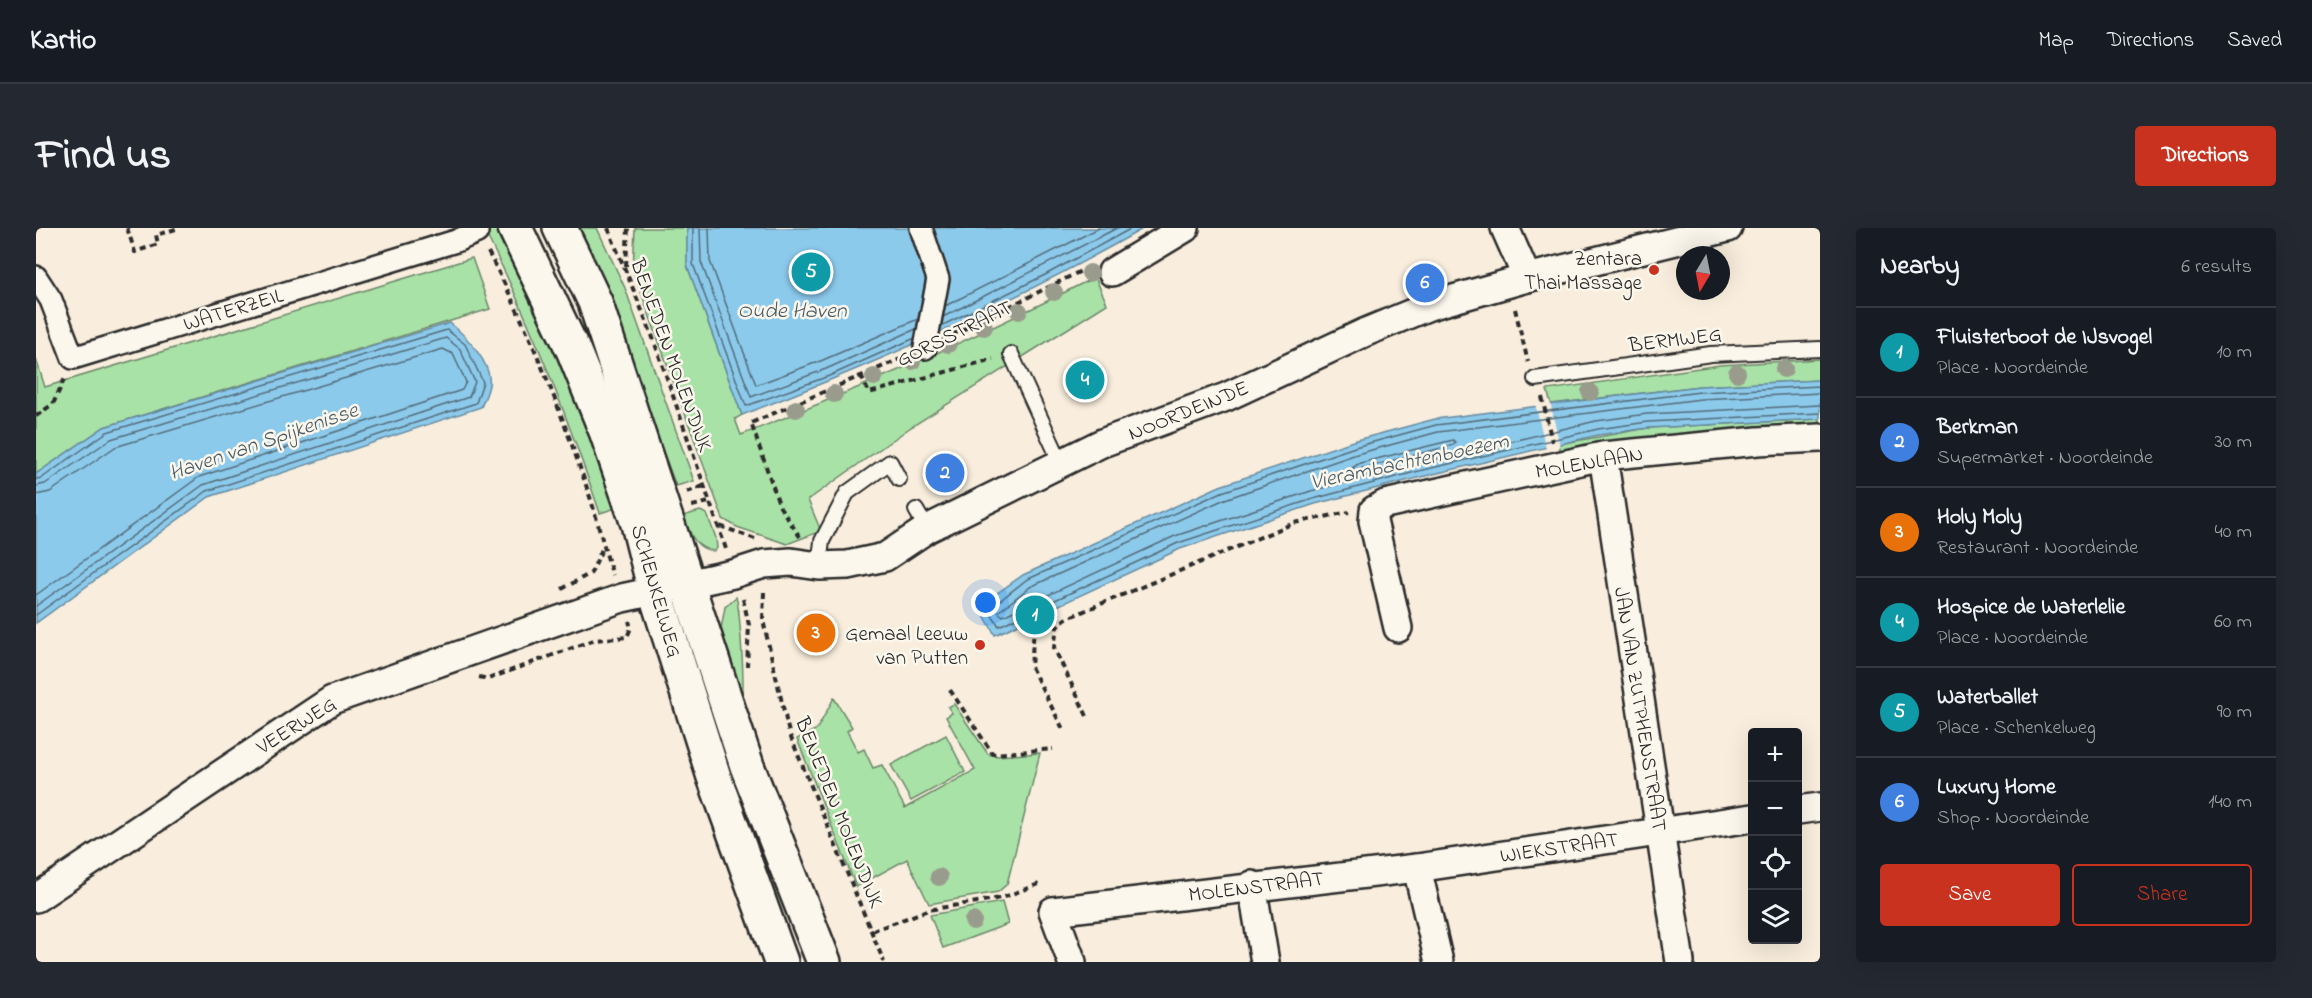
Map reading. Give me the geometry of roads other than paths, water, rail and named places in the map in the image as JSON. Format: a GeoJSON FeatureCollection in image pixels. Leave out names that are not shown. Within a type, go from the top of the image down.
{"type":"FeatureCollection","features":[{"type":"Feature","properties":{"kind":"main road","name":"SCHENKELWEG"},"geometry":{"type":"LineString","coordinates":[[515,228],[574,352],[606,431],[638,524],[654,591],[714,777],[781,962]]}},
{"type":"Feature","properties":{"kind":"main road","name":"SCHENKELWEG"},"geometry":{"type":"LineString","coordinates":[[560,228],[595,302],[747,766],[824,962]]}},
{"type":"Feature","properties":{"kind":"street"},"geometry":{"type":"LineString","coordinates":[[921,228],[938,279],[925,348]]}},
{"type":"Feature","properties":{"kind":"street"},"geometry":{"type":"LineString","coordinates":[[1112,272],[1185,228]]}},
{"type":"Feature","properties":{"kind":"street"},"geometry":{"type":"LineString","coordinates":[[1505,228],[1527,278]]}},
{"type":"Feature","properties":{"kind":"street","name":"NOORDEINDE"},"geometry":{"type":"LineString","coordinates":[[654,591],[764,564],[791,562],[819,566],[848,565],[885,557],[921,520],[1061,463],[1102,443],[1226,396],[1429,306],[1527,278],[1728,228]]}},
{"type":"Feature","properties":{"kind":"street","name":"WATERZEIL"},"geometry":{"type":"LineString","coordinates":[[36,277],[51,300],[74,358],[456,241],[477,232]]}},
{"type":"Feature","properties":{"kind":"street","name":"MOLENLAAN"},"geometry":{"type":"LineString","coordinates":[[1398,628],[1373,516],[1385,504],[1603,456],[1758,441],[1820,438]]}},
{"type":"Feature","properties":{"kind":"street","name":"JAN VAN ZUTPHENSTRAAT"},"geometry":{"type":"LineString","coordinates":[[1603,456],[1680,962]]}},
{"type":"Feature","properties":{"kind":"street","name":"VEERWEG"},"geometry":{"type":"LineString","coordinates":[[36,898],[332,700],[621,598],[654,591]]}},
{"type":"Feature","properties":{"kind":"street"},"geometry":{"type":"LineString","coordinates":[[1802,809],[1820,807]]}},
{"type":"Feature","properties":{"kind":"street"},"geometry":{"type":"LineString","coordinates":[[1659,834],[1748,819]]}},
{"type":"Feature","properties":{"kind":"street","name":"WIEKSTRAAT"},"geometry":{"type":"LineString","coordinates":[[1458,861],[1659,834]]}},
{"type":"Feature","properties":{"kind":"street","name":"MOLENSTRAAT"},"geometry":{"type":"LineString","coordinates":[[1072,962],[1053,911],[1252,885],[1417,868],[1458,861]]}},
{"type":"Feature","properties":{"kind":"street"},"geometry":{"type":"LineString","coordinates":[[1417,868],[1439,962]]}},
{"type":"Feature","properties":{"kind":"street"},"geometry":{"type":"LineString","coordinates":[[1252,885],[1265,962]]}},
{"type":"Feature","properties":{"kind":"lane","name":"BERMWEG"},"geometry":{"type":"LineString","coordinates":[[1537,382],[1712,354],[1820,349]]}},
{"type":"Feature","properties":{"kind":"lane"},"geometry":{"type":"LineString","coordinates":[[1011,354],[1061,463]]}},
{"type":"Feature","properties":{"kind":"lane"},"geometry":{"type":"LineString","coordinates":[[819,566],[822,541],[847,493],[890,462],[899,479]]}},
{"type":"Feature","properties":{"kind":"water","name":"Oude Haven"},"geometry":{"type":"Polygon","coordinates":[[[687,228],[1144,228],[997,306],[845,374],[742,415],[687,265],[687,228]]]}},
{"type":"Feature","properties":{"kind":"water","name":"Haven van Spijkenisse"},"geometry":{"type":"Polygon","coordinates":[[[450,323],[470,342],[487,368],[489,385],[481,407],[209,497],[36,623],[36,474],[104,427],[450,323]]]}},
{"type":"Feature","properties":{"kind":"water","name":"Vierambachtenboezem"},"geometry":{"type":"Polygon","coordinates":[[[1820,380],[1820,419],[1648,428],[1598,435],[1315,504],[1180,549],[995,635],[979,606],[1023,575],[1220,486],[1353,441],[1435,419],[1700,386],[1820,380]]]}},
{"type":"Feature","properties":{"kind":"place","name":"Zentara Thai Massage"},"geometry":{"type":"Point","coordinates":[1654,270]}},
{"type":"Feature","properties":{"kind":"place","name":"Waterballet"},"geometry":{"type":"Point","coordinates":[811,272]}},
{"type":"Feature","properties":{"kind":"place","name":"Luxury Home"},"geometry":{"type":"Point","coordinates":[1425,283]}},
{"type":"Feature","properties":{"kind":"place","name":"Hospice de Waterlelie"},"geometry":{"type":"Point","coordinates":[1085,380]}},
{"type":"Feature","properties":{"kind":"place","name":"Berkman"},"geometry":{"type":"Point","coordinates":[945,473]}},
{"type":"Feature","properties":{"kind":"place","name":"Fluisterboot de IJsvogel"},"geometry":{"type":"Point","coordinates":[1035,615]}},
{"type":"Feature","properties":{"kind":"place","name":"Holy Moly"},"geometry":{"type":"Point","coordinates":[816,633]}},
{"type":"Feature","properties":{"kind":"place","name":"Gemaal Leeuw van Putten"},"geometry":{"type":"Point","coordinates":[980,645]}}]}
